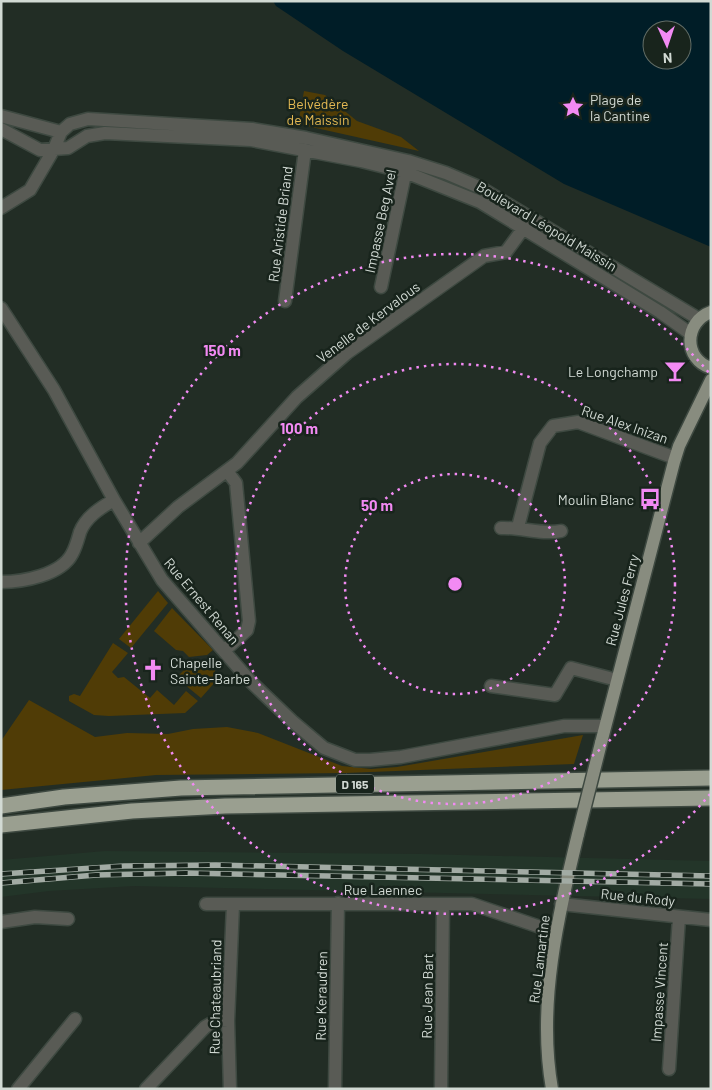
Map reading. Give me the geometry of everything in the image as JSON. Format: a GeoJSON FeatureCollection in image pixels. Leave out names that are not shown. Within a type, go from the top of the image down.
{"type":"FeatureCollection","features":[{"type":"Feature","properties":{"kind":"highway","name":"D 165"},"geometry":{"type":"LineString","coordinates":[[1,806],[64,797],[181,788],[711,778]]}},
{"type":"Feature","properties":{"kind":"highway","name":"D 165"},"geometry":{"type":"LineString","coordinates":[[1,825],[132,810],[225,806],[711,798]]}},
{"type":"Feature","properties":{"kind":"main road"},"geometry":{"type":"LineString","coordinates":[[711,312],[699,319],[690,334],[691,350],[695,357],[700,363],[711,368]]}},
{"type":"Feature","properties":{"kind":"main road","name":"Rue Jules Ferry"},"geometry":{"type":"LineString","coordinates":[[578,834],[676,458],[711,380]]}},
{"type":"Feature","properties":{"kind":"main road","name":"Rue Lamartine"},"geometry":{"type":"LineString","coordinates":[[552,1089],[548,1065],[547,1023],[555,932],[578,834]]}},
{"type":"Feature","properties":{"kind":"street"},"geometry":{"type":"LineString","coordinates":[[1,116],[60,132],[54,149],[30,190],[1,208]]}},
{"type":"Feature","properties":{"kind":"street","name":"Boulevard Léopold Maissin"},"geometry":{"type":"LineString","coordinates":[[60,132],[70,124],[88,119],[252,129],[306,138],[407,166],[527,223],[699,319]]}},
{"type":"Feature","properties":{"kind":"street","name":"Boulevard Léopold Maissin"},"geometry":{"type":"LineString","coordinates":[[1,129],[40,150],[68,148],[87,136],[105,132],[251,140],[407,166]]}},
{"type":"Feature","properties":{"kind":"street","name":"Rue Aristide Briand"},"geometry":{"type":"LineString","coordinates":[[285,301],[305,150]]}},
{"type":"Feature","properties":{"kind":"street","name":"Impasse Beg Avel"},"geometry":{"type":"LineString","coordinates":[[381,287],[407,166]]}},
{"type":"Feature","properties":{"kind":"street","name":"Boulevard Léopold Maissin"},"geometry":{"type":"LineString","coordinates":[[527,223],[690,334]]}},
{"type":"Feature","properties":{"kind":"street","name":"Venelle de Kervalous"},"geometry":{"type":"LineString","coordinates":[[138,543],[178,507],[227,471],[297,396],[347,353],[484,256],[506,252],[527,223]]}},
{"type":"Feature","properties":{"kind":"street","name":"Rue Ernest Renan"},"geometry":{"type":"LineString","coordinates":[[1,308],[54,390],[138,543],[162,580],[250,681],[324,748],[355,760],[401,757],[564,726],[605,726]]}},
{"type":"Feature","properties":{"kind":"street","name":"Rue Alex Inizan"},"geometry":{"type":"LineString","coordinates":[[518,527],[540,443],[553,426],[578,422],[676,458]]}},
{"type":"Feature","properties":{"kind":"street"},"geometry":{"type":"LineString","coordinates":[[224,651],[247,630],[249,621],[236,483],[227,471]]}},
{"type":"Feature","properties":{"kind":"street"},"geometry":{"type":"LineString","coordinates":[[1,582],[24,580],[61,566],[72,556],[81,530],[87,521],[96,511],[114,500]]}},
{"type":"Feature","properties":{"kind":"street"},"geometry":{"type":"LineString","coordinates":[[501,528],[518,527],[546,534],[561,531]]}},
{"type":"Feature","properties":{"kind":"street"},"geometry":{"type":"LineString","coordinates":[[491,686],[554,695],[571,668],[617,680]]}},
{"type":"Feature","properties":{"kind":"street","name":"Rue Keraudren"},"geometry":{"type":"LineString","coordinates":[[335,1089],[338,903]]}},
{"type":"Feature","properties":{"kind":"street","name":"Rue Laennec"},"geometry":{"type":"LineString","coordinates":[[206,904],[472,904],[555,932]]}},
{"type":"Feature","properties":{"kind":"street","name":"Rue Jean Bart"},"geometry":{"type":"LineString","coordinates":[[441,1089],[443,904]]}},
{"type":"Feature","properties":{"kind":"street","name":"Rue du Rody"},"geometry":{"type":"LineString","coordinates":[[561,904],[711,920]]}},
{"type":"Feature","properties":{"kind":"street","name":"Rue Chateaubriand"},"geometry":{"type":"LineString","coordinates":[[230,1089],[228,1020],[233,905]]}},
{"type":"Feature","properties":{"kind":"street","name":"Impasse Vincent"},"geometry":{"type":"LineString","coordinates":[[669,1069],[679,916]]}},
{"type":"Feature","properties":{"kind":"street"},"geometry":{"type":"LineString","coordinates":[[1,922],[35,917],[68,919]]}},
{"type":"Feature","properties":{"kind":"street"},"geometry":{"type":"LineString","coordinates":[[18,1089],[75,1020]]}},
{"type":"Feature","properties":{"kind":"street"},"geometry":{"type":"LineString","coordinates":[[146,1089],[205,1027],[216,1020],[228,1020]]}},
{"type":"Feature","properties":{"kind":"shaded area"},"geometry":{"type":"Polygon","coordinates":[[[105,851],[422,854],[711,861],[711,899],[134,886],[49,891],[1,897],[1,860],[105,851]]]}},
{"type":"Feature","properties":{"kind":"green space","name":"Belvédère de Maissin"},"geometry":{"type":"Polygon","coordinates":[[[304,91],[325,95],[357,121],[401,137],[419,151],[298,124],[304,91]]]}},
{"type":"Feature","properties":{"kind":"green space"},"geometry":{"type":"Polygon","coordinates":[[[158,591],[168,603],[131,648],[119,639],[158,591]]]}},
{"type":"Feature","properties":{"kind":"green space"},"geometry":{"type":"Polygon","coordinates":[[[172,608],[213,650],[207,655],[189,657],[183,651],[176,650],[154,631],[172,608]]]}},
{"type":"Feature","properties":{"kind":"green space"},"geometry":{"type":"Polygon","coordinates":[[[113,643],[128,653],[112,672],[118,678],[124,677],[150,698],[157,690],[174,705],[186,691],[198,701],[185,713],[109,716],[94,715],[69,701],[69,696],[74,694],[80,696],[113,643]]]}},
{"type":"Feature","properties":{"kind":"green space"},"geometry":{"type":"Polygon","coordinates":[[[208,662],[214,664],[216,681],[201,698],[179,680],[178,676],[190,664],[208,662]]]}},
{"type":"Feature","properties":{"kind":"green space"},"geometry":{"type":"Polygon","coordinates":[[[29,700],[95,737],[127,733],[168,734],[193,729],[227,727],[258,733],[342,766],[371,769],[397,767],[583,735],[574,764],[345,773],[156,775],[1,790],[1,741],[29,700]]]}},
{"type":"Feature","properties":{"kind":"water","name":"Plage de la Cantine"},"geometry":{"type":"Polygon","coordinates":[[[273,1],[711,1],[711,247],[564,184],[343,51],[276,6],[273,1]]]}},
{"type":"Feature","properties":{"kind":"railway"},"geometry":{"type":"LineString","coordinates":[[1,874],[124,866],[216,865],[711,876]]}},
{"type":"Feature","properties":{"kind":"railway"},"geometry":{"type":"LineString","coordinates":[[1,883],[96,875],[186,873],[711,884]]}},
{"type":"Feature","properties":{"kind":"place","name":"Plage de la Cantine"},"geometry":{"type":"Point","coordinates":[573,107]}},
{"type":"Feature","properties":{"kind":"place","name":"Le Longchamp"},"geometry":{"type":"Point","coordinates":[675,371]}},
{"type":"Feature","properties":{"kind":"place","name":"Moulin Blanc"},"geometry":{"type":"Point","coordinates":[650,499]}},
{"type":"Feature","properties":{"kind":"place","name":"Chapelle Sainte-Barbe"},"geometry":{"type":"Point","coordinates":[153,670]}}]}
